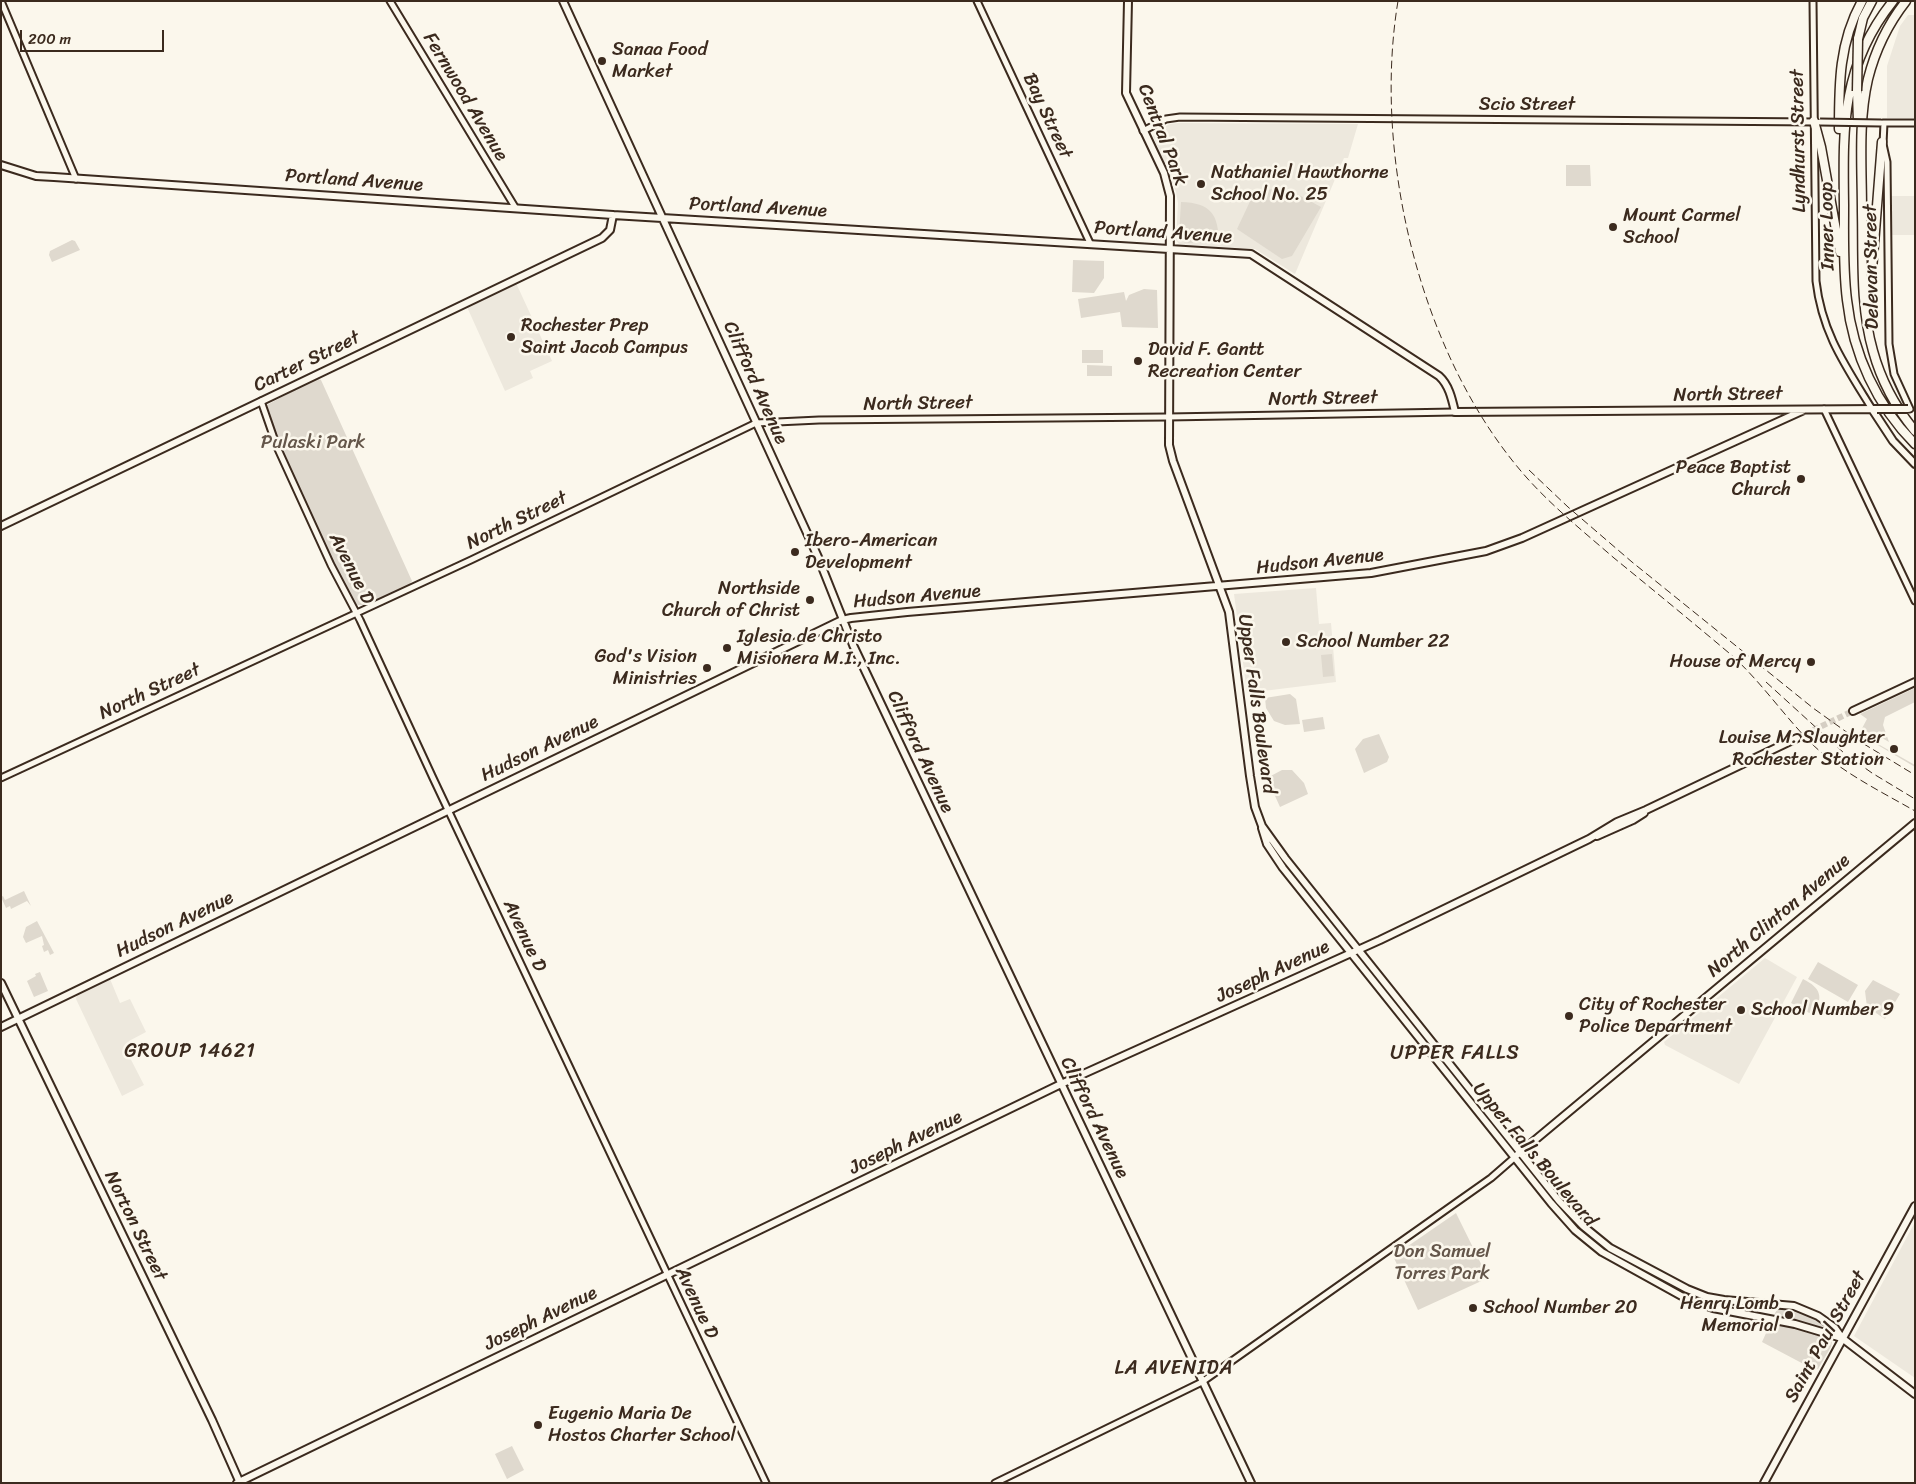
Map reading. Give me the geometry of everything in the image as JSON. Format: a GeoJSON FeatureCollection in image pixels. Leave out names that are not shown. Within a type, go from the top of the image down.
{"type":"FeatureCollection","features":[{"type":"Feature","properties":{"kind":"highway"},"geometry":{"type":"LineString","coordinates":[[1844,211],[1839,136],[1840,77],[1847,35],[1862,1]]}},
{"type":"Feature","properties":{"kind":"highway"},"geometry":{"type":"LineString","coordinates":[[1862,186],[1857,91],[1858,39],[1863,18],[1872,1]]}},
{"type":"Feature","properties":{"kind":"highway","name":"Inner Loop"},"geometry":{"type":"LineString","coordinates":[[1893,1],[1878,22],[1865,46],[1850,88],[1844,131],[1846,290],[1849,316],[1858,351],[1878,408],[1915,444]]}},
{"type":"Feature","properties":{"kind":"highway","name":"Inner Loop"},"geometry":{"type":"LineString","coordinates":[[1906,1],[1882,40],[1868,81],[1862,125],[1862,186],[1865,307],[1868,334],[1875,360],[1894,401],[1915,432]]}},
{"type":"Feature","properties":{"kind":"highway"},"geometry":{"type":"LineString","coordinates":[[1817,121],[1846,290]]}},
{"type":"Feature","properties":{"kind":"highway"},"geometry":{"type":"LineString","coordinates":[[1875,360],[1871,333],[1870,297],[1882,142]]}},
{"type":"Feature","properties":{"kind":"highway"},"geometry":{"type":"LineString","coordinates":[[1878,408],[1915,451]]}},
{"type":"Feature","properties":{"kind":"main road","name":"Clifford Avenue"},"geometry":{"type":"LineString","coordinates":[[562,1],[818,557],[842,620],[1251,1483]]}},
{"type":"Feature","properties":{"kind":"main road","name":"Central Park"},"geometry":{"type":"LineString","coordinates":[[1128,1],[1126,93],[1164,173],[1171,203],[1168,417]]}},
{"type":"Feature","properties":{"kind":"main road","name":"Portland Avenue"},"geometry":{"type":"LineString","coordinates":[[1,165],[36,176],[76,179],[612,215],[1251,254],[1439,376],[1444,380],[1450,393],[1455,412]]}},
{"type":"Feature","properties":{"kind":"main road","name":"Carter Street"},"geometry":{"type":"LineString","coordinates":[[1,526],[604,237],[610,230],[612,215]]}},
{"type":"Feature","properties":{"kind":"main road"},"geometry":{"type":"LineString","coordinates":[[1878,408],[1893,441],[1915,464]]}},
{"type":"Feature","properties":{"kind":"main road","name":"North Street"},"geometry":{"type":"LineString","coordinates":[[1455,412],[1911,408]]}},
{"type":"Feature","properties":{"kind":"main road","name":"Hudson Avenue"},"geometry":{"type":"LineString","coordinates":[[1,1027],[842,620],[907,612],[1371,574],[1486,551],[1516,540],[1805,409]]}},
{"type":"Feature","properties":{"kind":"main road"},"geometry":{"type":"LineString","coordinates":[[1769,410],[1773,416],[1771,426]]}},
{"type":"Feature","properties":{"kind":"main road","name":"Upper Falls Boulevard"},"geometry":{"type":"LineString","coordinates":[[1168,417],[1171,457],[1220,586],[1230,619],[1252,790],[1265,841],[1276,859],[1550,1204],[1575,1230],[1602,1252],[1685,1298],[1705,1306],[1795,1324],[1842,1338]]}},
{"type":"Feature","properties":{"kind":"main road"},"geometry":{"type":"LineString","coordinates":[[1853,711],[1915,682]]}},
{"type":"Feature","properties":{"kind":"main road","name":"Joseph Avenue"},"geometry":{"type":"LineString","coordinates":[[239,1482],[1061,1084],[1358,950],[1589,839],[1617,822],[1797,738]]}},
{"type":"Feature","properties":{"kind":"main road","name":"North Clinton Avenue"},"geometry":{"type":"LineString","coordinates":[[1514,1158],[1915,822]]}},
{"type":"Feature","properties":{"kind":"main road","name":"Upper Falls Boulevard"},"geometry":{"type":"LineString","coordinates":[[1262,826],[1285,858],[1520,1152],[1577,1220],[1596,1237],[1618,1252],[1682,1287],[1707,1297],[1785,1305],[1802,1309],[1824,1320],[1835,1328],[1842,1338]]}},
{"type":"Feature","properties":{"kind":"main road","name":"Norton Street"},"geometry":{"type":"LineString","coordinates":[[1,983],[212,1420],[239,1482]]}},
{"type":"Feature","properties":{"kind":"main road","name":"Saint Paul Street"},"geometry":{"type":"LineString","coordinates":[[1764,1483],[1915,1206]]}},
{"type":"Feature","properties":{"kind":"main road"},"geometry":{"type":"LineString","coordinates":[[1842,1338],[1915,1394]]}},
{"type":"Feature","properties":{"kind":"street","name":"Fernwood Avenue"},"geometry":{"type":"LineString","coordinates":[[390,1],[515,207]]}},
{"type":"Feature","properties":{"kind":"street","name":"Bay Street"},"geometry":{"type":"LineString","coordinates":[[977,1],[1090,243]]}},
{"type":"Feature","properties":{"kind":"street","name":"Lyndhurst Street"},"geometry":{"type":"LineString","coordinates":[[1813,1],[1817,121],[1816,281],[1820,306],[1827,330],[1838,354],[1878,408]]}},
{"type":"Feature","properties":{"kind":"street"},"geometry":{"type":"LineString","coordinates":[[1,2],[76,179]]}},
{"type":"Feature","properties":{"kind":"street","name":"Scio Street"},"geometry":{"type":"LineString","coordinates":[[1143,131],[1166,119],[1180,117],[1915,123]]}},
{"type":"Feature","properties":{"kind":"street","name":"Delevan Street"},"geometry":{"type":"LineString","coordinates":[[1882,122],[1882,142],[1887,162],[1889,349],[1896,378],[1911,408]]}},
{"type":"Feature","properties":{"kind":"street","name":"Avenue D"},"geometry":{"type":"LineString","coordinates":[[261,401],[281,457],[331,565],[357,612],[448,810],[766,1483]]}},
{"type":"Feature","properties":{"kind":"street"},"geometry":{"type":"LineString","coordinates":[[1824,409],[1915,601]]}},
{"type":"Feature","properties":{"kind":"street","name":"North Street"},"geometry":{"type":"LineString","coordinates":[[1,778],[507,543],[756,423],[819,420],[1455,412]]}},
{"type":"Feature","properties":{"kind":"street","name":"North Clinton Avenue"},"geometry":{"type":"LineString","coordinates":[[995,1483],[1202,1382],[1491,1178],[1514,1158]]}},
{"type":"Feature","properties":{"kind":"shaded area"},"geometry":{"type":"Polygon","coordinates":[[[1908,15],[1915,15],[1915,118],[1887,118],[1887,66],[1900,26],[1908,15]]]}},
{"type":"Feature","properties":{"kind":"shaded area"},"geometry":{"type":"Polygon","coordinates":[[[1170,124],[1358,124],[1348,158],[1344,158],[1295,274],[1255,249],[1179,244],[1176,240],[1178,203],[1176,192],[1153,136],[1155,131],[1170,124]]]}},
{"type":"Feature","properties":{"kind":"shaded area"},"geometry":{"type":"Polygon","coordinates":[[[1892,196],[1915,196],[1915,235],[1892,235],[1892,196]]]}},
{"type":"Feature","properties":{"kind":"shaded area","name":"Rochester Prep Saint Jacob Campus"},"geometry":{"type":"Polygon","coordinates":[[[516,283],[552,361],[530,371],[533,378],[505,391],[467,306],[516,283]]]}},
{"type":"Feature","properties":{"kind":"shaded area","name":"School Number 22"},"geometry":{"type":"Polygon","coordinates":[[[1316,588],[1319,624],[1331,623],[1336,682],[1247,693],[1234,594],[1316,588]]]}},
{"type":"Feature","properties":{"kind":"shaded area","name":"School Number 9"},"geometry":{"type":"Polygon","coordinates":[[[1765,958],[1797,977],[1739,1084],[1665,1045],[1664,1042],[1765,958]]]}},
{"type":"Feature","properties":{"kind":"shaded area"},"geometry":{"type":"Polygon","coordinates":[[[110,979],[120,1003],[130,999],[146,1032],[129,1041],[131,1047],[126,1050],[144,1085],[122,1096],[76,999],[77,995],[110,979]]]}},
{"type":"Feature","properties":{"kind":"shaded area"},"geometry":{"type":"Polygon","coordinates":[[[1915,1222],[1915,1378],[1854,1336],[1915,1222]]]}},
{"type":"Feature","properties":{"kind":"green space"},"geometry":{"type":"Polygon","coordinates":[[[1566,165],[1590,165],[1591,186],[1566,186],[1566,165]]]}},
{"type":"Feature","properties":{"kind":"green space"},"geometry":{"type":"Polygon","coordinates":[[[1272,189],[1299,195],[1321,207],[1292,256],[1282,259],[1237,229],[1253,195],[1272,189]]]}},
{"type":"Feature","properties":{"kind":"green space"},"geometry":{"type":"Polygon","coordinates":[[[1181,202],[1199,205],[1211,212],[1217,224],[1219,242],[1185,243],[1179,236],[1181,202]]]}},
{"type":"Feature","properties":{"kind":"green space"},"geometry":{"type":"Polygon","coordinates":[[[72,240],[75,241],[80,250],[52,262],[49,255],[50,251],[72,240]]]}},
{"type":"Feature","properties":{"kind":"green space"},"geometry":{"type":"Polygon","coordinates":[[[1073,260],[1104,261],[1104,278],[1094,293],[1072,292],[1073,260]]]}},
{"type":"Feature","properties":{"kind":"green space"},"geometry":{"type":"Polygon","coordinates":[[[1144,289],[1157,290],[1158,328],[1122,327],[1120,312],[1081,318],[1078,299],[1124,292],[1126,301],[1129,295],[1144,289]]]}},
{"type":"Feature","properties":{"kind":"green space"},"geometry":{"type":"Polygon","coordinates":[[[1082,350],[1103,350],[1103,363],[1082,363],[1082,350]]]}},
{"type":"Feature","properties":{"kind":"green space"},"geometry":{"type":"Polygon","coordinates":[[[1087,365],[1112,366],[1112,376],[1087,376],[1087,365]]]}},
{"type":"Feature","properties":{"kind":"green space","name":"Pulaski Park"},"geometry":{"type":"Polygon","coordinates":[[[317,378],[321,380],[412,581],[408,586],[363,605],[357,605],[353,600],[333,563],[281,450],[267,405],[317,378]]]}},
{"type":"Feature","properties":{"kind":"green space"},"geometry":{"type":"Polygon","coordinates":[[[1332,654],[1334,676],[1323,677],[1321,655],[1332,654]]]}},
{"type":"Feature","properties":{"kind":"green space"},"geometry":{"type":"Polygon","coordinates":[[[1915,688],[1915,702],[1885,717],[1883,725],[1889,742],[1882,738],[1878,744],[1915,765],[1915,767],[1859,734],[1867,719],[1860,714],[1915,688]]]}},
{"type":"Feature","properties":{"kind":"green space"},"geometry":{"type":"Polygon","coordinates":[[[1290,694],[1296,699],[1300,724],[1285,725],[1274,721],[1266,708],[1265,698],[1290,694]]]}},
{"type":"Feature","properties":{"kind":"green space"},"geometry":{"type":"Polygon","coordinates":[[[1323,717],[1325,729],[1304,732],[1302,720],[1323,717]]]}},
{"type":"Feature","properties":{"kind":"green space"},"geometry":{"type":"Polygon","coordinates":[[[1379,734],[1389,757],[1387,762],[1364,773],[1355,749],[1363,739],[1379,734]]]}},
{"type":"Feature","properties":{"kind":"green space"},"geometry":{"type":"Polygon","coordinates":[[[1282,770],[1292,770],[1304,783],[1308,794],[1280,807],[1267,778],[1282,770]]]}},
{"type":"Feature","properties":{"kind":"green space"},"geometry":{"type":"Polygon","coordinates":[[[24,891],[31,906],[27,901],[11,909],[10,906],[6,908],[1,897],[3,896],[5,900],[24,891]]]}},
{"type":"Feature","properties":{"kind":"green space"},"geometry":{"type":"Polygon","coordinates":[[[37,921],[54,953],[50,955],[48,950],[44,952],[42,936],[26,943],[23,937],[26,927],[37,921]]]}},
{"type":"Feature","properties":{"kind":"green space"},"geometry":{"type":"Polygon","coordinates":[[[1818,962],[1858,985],[1848,1002],[1808,979],[1818,962]]]}},
{"type":"Feature","properties":{"kind":"green space"},"geometry":{"type":"Polygon","coordinates":[[[40,972],[48,991],[34,997],[27,981],[40,972]]]}},
{"type":"Feature","properties":{"kind":"green space"},"geometry":{"type":"Polygon","coordinates":[[[1803,979],[1814,986],[1819,994],[1819,1003],[1813,1015],[1791,1003],[1803,979]]]}},
{"type":"Feature","properties":{"kind":"green space"},"geometry":{"type":"Polygon","coordinates":[[[1873,980],[1900,994],[1885,1019],[1867,1007],[1865,991],[1873,980]]]}},
{"type":"Feature","properties":{"kind":"green space","name":"Don Samuel Torres Park"},"geometry":{"type":"Polygon","coordinates":[[[1456,1213],[1488,1278],[1418,1310],[1394,1258],[1395,1255],[1456,1213]]]}},
{"type":"Feature","properties":{"kind":"green space"},"geometry":{"type":"Polygon","coordinates":[[[1777,1309],[1808,1313],[1834,1331],[1831,1347],[1818,1369],[1813,1369],[1762,1342],[1777,1309]]]}},
{"type":"Feature","properties":{"kind":"green space"},"geometry":{"type":"Polygon","coordinates":[[[512,1446],[524,1470],[507,1479],[495,1454],[512,1446]]]}},
{"type":"Feature","properties":{"kind":"tunnel"},"geometry":{"type":"LineString","coordinates":[[1797,738],[1853,711]]}},
{"type":"Feature","properties":{"kind":"railway"},"geometry":{"type":"LineString","coordinates":[[1398,1],[1392,61],[1392,125],[1399,189],[1413,253],[1433,316],[1458,375],[1490,430],[1527,478],[1548,500],[1569,520],[1740,663],[1823,754],[1848,772],[1915,811]]}},
{"type":"Feature","properties":{"kind":"railway"},"geometry":{"type":"LineString","coordinates":[[1529,470],[1568,507],[1632,562],[1813,708],[1859,741],[1915,775]]}},
{"type":"Feature","properties":{"kind":"railway"},"geometry":{"type":"LineString","coordinates":[[1766,682],[1844,753],[1872,773],[1915,799]]}},
{"type":"Feature","properties":{"kind":"place","name":"Sanaa Food Market"},"geometry":{"type":"Point","coordinates":[602,61]}},
{"type":"Feature","properties":{"kind":"place","name":"Nathaniel Hawthorne School No. 25"},"geometry":{"type":"Point","coordinates":[1201,184]}},
{"type":"Feature","properties":{"kind":"place","name":"Mount Carmel School"},"geometry":{"type":"Point","coordinates":[1613,227]}},
{"type":"Feature","properties":{"kind":"place","name":"Rochester Prep Saint Jacob Campus"},"geometry":{"type":"Point","coordinates":[511,337]}},
{"type":"Feature","properties":{"kind":"place","name":"David F. Gantt Recreation Center"},"geometry":{"type":"Point","coordinates":[1138,361]}},
{"type":"Feature","properties":{"kind":"place","name":"Peace Baptist Church"},"geometry":{"type":"Point","coordinates":[1801,479]}},
{"type":"Feature","properties":{"kind":"place","name":"Ibero-American Development"},"geometry":{"type":"Point","coordinates":[795,552]}},
{"type":"Feature","properties":{"kind":"place","name":"Northside Church of Christ"},"geometry":{"type":"Point","coordinates":[810,600]}},
{"type":"Feature","properties":{"kind":"place","name":"School Number 22"},"geometry":{"type":"Point","coordinates":[1286,642]}},
{"type":"Feature","properties":{"kind":"place","name":"Iglesia de Christo Misionera M.I., Inc."},"geometry":{"type":"Point","coordinates":[727,648]}},
{"type":"Feature","properties":{"kind":"place","name":"House of Mercy"},"geometry":{"type":"Point","coordinates":[1811,662]}},
{"type":"Feature","properties":{"kind":"place","name":"God's Vision Ministries"},"geometry":{"type":"Point","coordinates":[707,668]}},
{"type":"Feature","properties":{"kind":"place","name":"Louise M. Slaughter Rochester Station"},"geometry":{"type":"Point","coordinates":[1894,749]}},
{"type":"Feature","properties":{"kind":"place","name":"School Number 9"},"geometry":{"type":"Point","coordinates":[1741,1010]}},
{"type":"Feature","properties":{"kind":"place","name":"City of Rochester Police Department"},"geometry":{"type":"Point","coordinates":[1569,1016]}},
{"type":"Feature","properties":{"kind":"place","name":"School Number 20"},"geometry":{"type":"Point","coordinates":[1473,1308]}},
{"type":"Feature","properties":{"kind":"place","name":"Henry Lomb Memorial"},"geometry":{"type":"Point","coordinates":[1789,1315]}},
{"type":"Feature","properties":{"kind":"place","name":"Eugenio Maria De Hostos Charter School"},"geometry":{"type":"Point","coordinates":[538,1425]}},
{"type":"Feature","properties":{"kind":"district","name":"GROUP 14621"},"geometry":{"type":"Point","coordinates":[190,1052]}},
{"type":"Feature","properties":{"kind":"district","name":"UPPER FALLS"},"geometry":{"type":"Point","coordinates":[1455,1054]}},
{"type":"Feature","properties":{"kind":"district","name":"LA AVENIDA"},"geometry":{"type":"Point","coordinates":[1174,1369]}}]}
